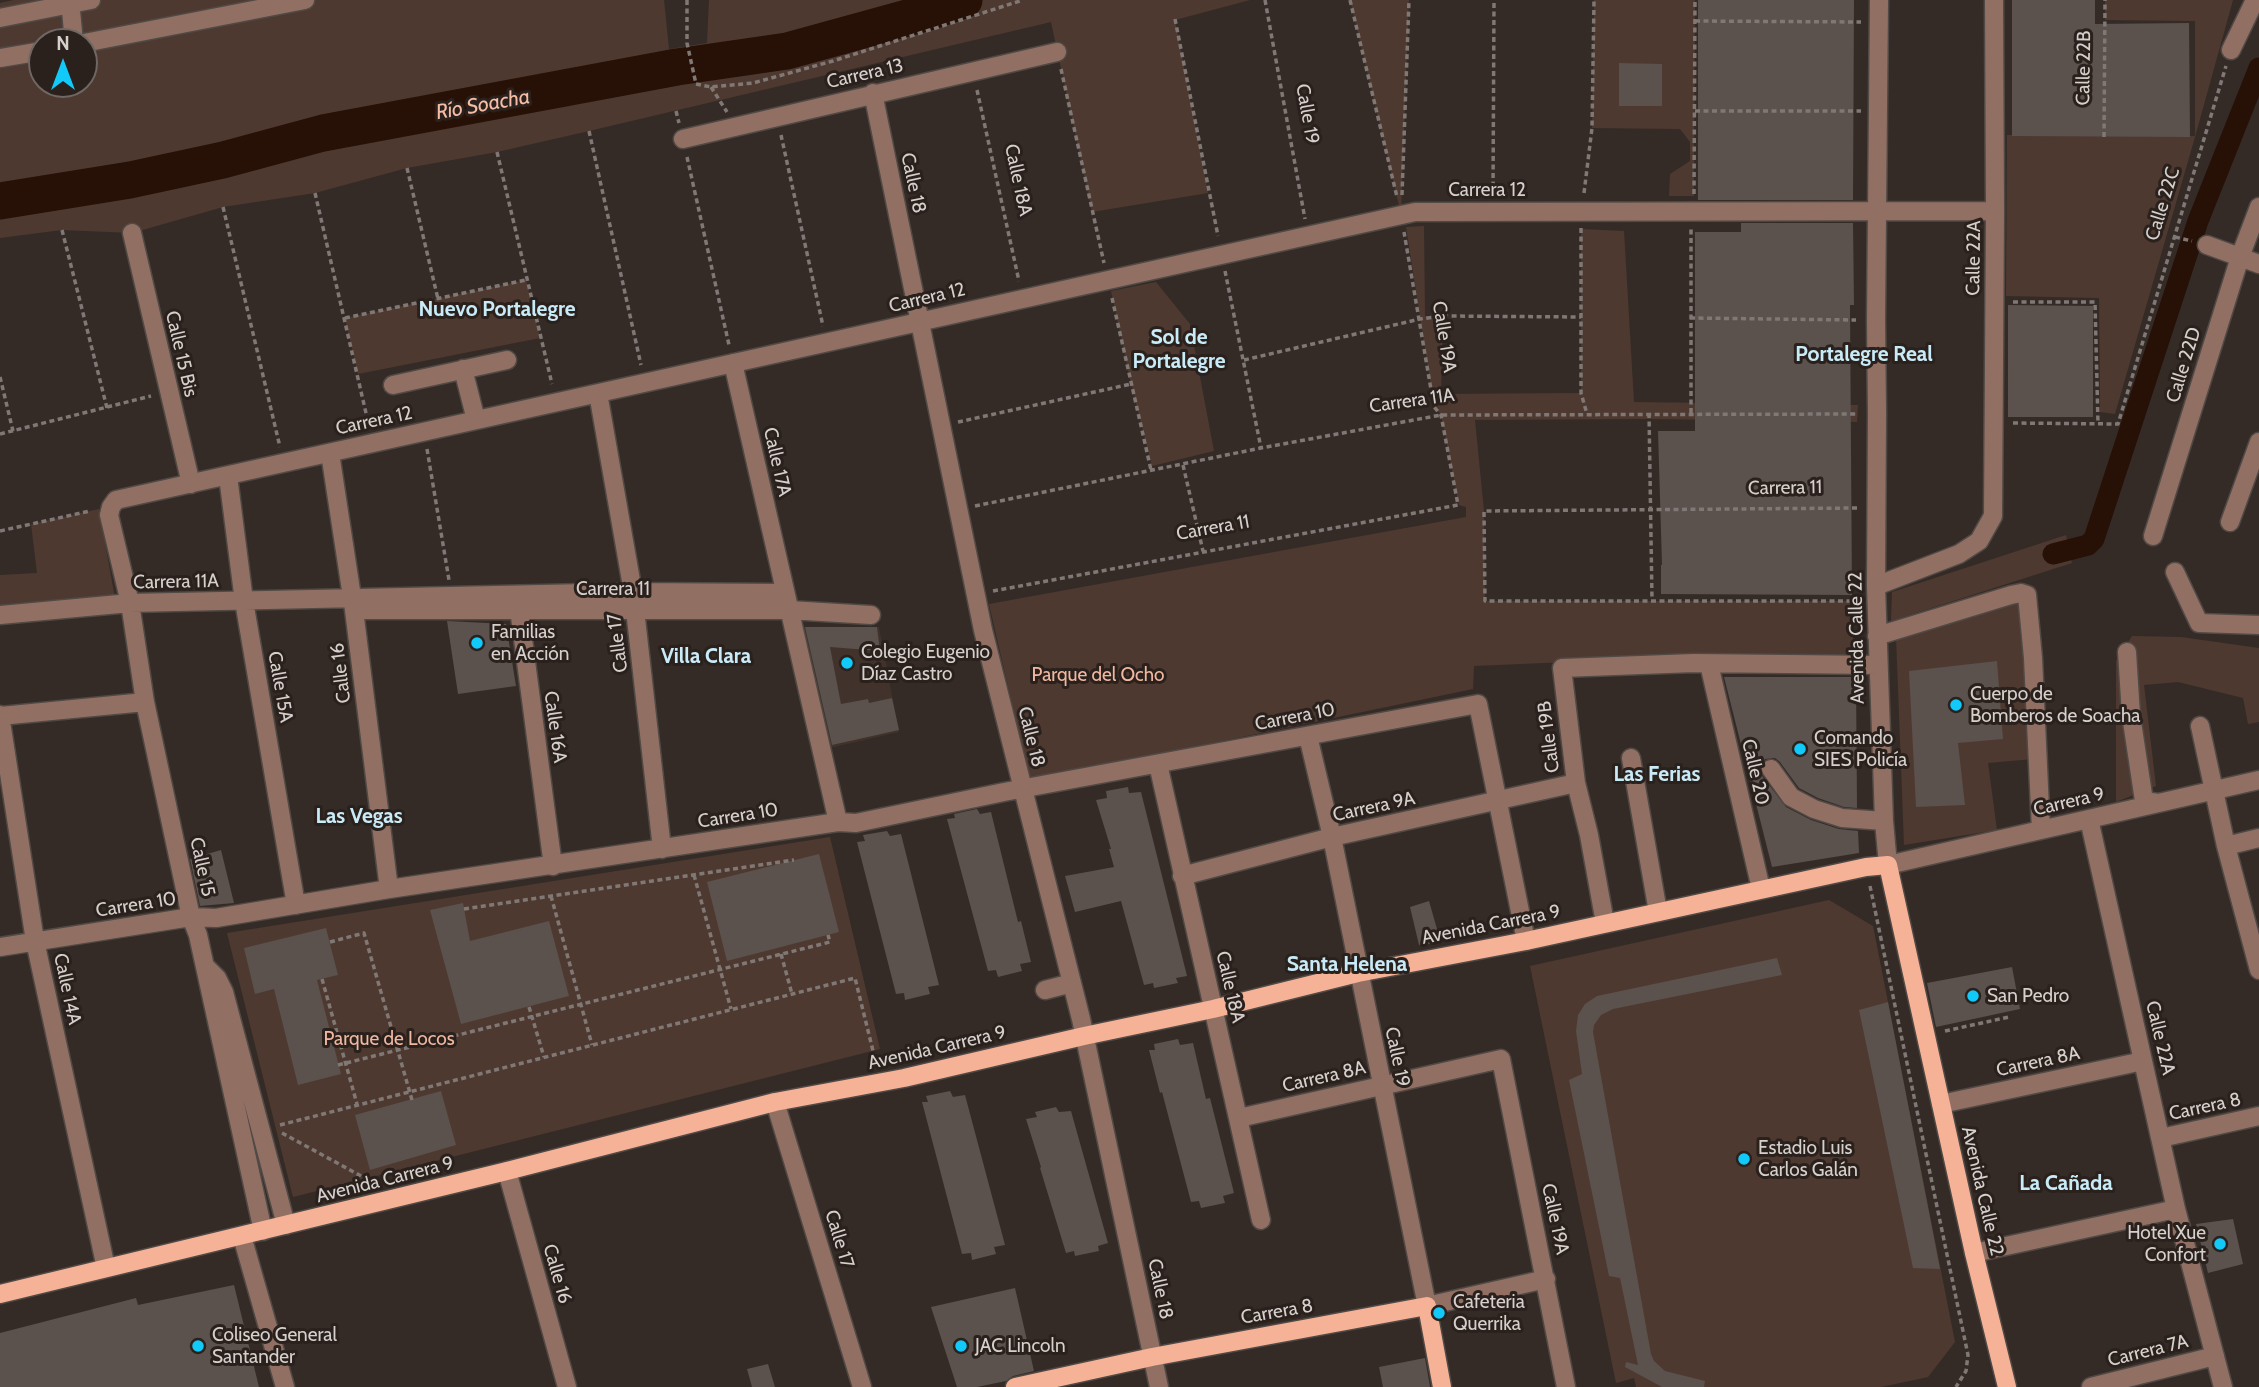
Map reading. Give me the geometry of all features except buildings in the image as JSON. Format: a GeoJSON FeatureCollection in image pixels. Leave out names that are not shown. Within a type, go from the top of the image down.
{"type":"FeatureCollection","features":[{"type":"Feature","properties":{"kind":"main road","name":"Avenida Carrera 9"},"geometry":{"type":"LineString","coordinates":[[0,1294],[507,1171],[775,1102],[904,1078],[1213,1009],[1359,973],[1526,941],[1866,867],[1888,865]]}},
{"type":"Feature","properties":{"kind":"main road","name":"Avenida Calle 22"},"geometry":{"type":"LineString","coordinates":[[1888,865],[1974,1253],[2007,1387]]}},
{"type":"Feature","properties":{"kind":"main road","name":"Carrera 8"},"geometry":{"type":"LineString","coordinates":[[1015,1387],[1152,1357],[1427,1306]]}},
{"type":"Feature","properties":{"kind":"main road","name":"Calle 19"},"geometry":{"type":"LineString","coordinates":[[1427,1306],[1442,1387]]}},
{"type":"Feature","properties":{"kind":"street"},"geometry":{"type":"LineString","coordinates":[[0,18],[90,0]]}},
{"type":"Feature","properties":{"kind":"street"},"geometry":{"type":"LineString","coordinates":[[98,40],[304,0]]}},
{"type":"Feature","properties":{"kind":"street","name":"Avenida Calle 22"},"geometry":{"type":"LineString","coordinates":[[1879,0],[1876,594],[1888,865]]}},
{"type":"Feature","properties":{"kind":"street","name":"Calle 22A"},"geometry":{"type":"LineString","coordinates":[[1876,594],[1959,554],[1979,541],[1993,516],[1994,0]]}},
{"type":"Feature","properties":{"kind":"street"},"geometry":{"type":"LineString","coordinates":[[2231,50],[2255,0]]}},
{"type":"Feature","properties":{"kind":"street"},"geometry":{"type":"LineString","coordinates":[[70,2],[73,28]]}},
{"type":"Feature","properties":{"kind":"street","name":"Carrera 13"},"geometry":{"type":"LineString","coordinates":[[683,139],[1057,52]]}},
{"type":"Feature","properties":{"kind":"street"},"geometry":{"type":"LineString","coordinates":[[0,58],[28,53]]}},
{"type":"Feature","properties":{"kind":"street","name":"Calle 18"},"geometry":{"type":"LineString","coordinates":[[873,93],[983,630],[1072,983],[1159,1387]]}},
{"type":"Feature","properties":{"kind":"street","name":"Calle 22D"},"geometry":{"type":"LineString","coordinates":[[2153,536],[2240,257],[2259,207]]}},
{"type":"Feature","properties":{"kind":"street","name":"Carrera 12"},"geometry":{"type":"LineString","coordinates":[[111,507],[116,500],[1401,214],[1427,211],[1995,211]]}},
{"type":"Feature","properties":{"kind":"street","name":"Calle 15 Bis"},"geometry":{"type":"LineString","coordinates":[[132,233],[191,484]]}},
{"type":"Feature","properties":{"kind":"street"},"geometry":{"type":"LineString","coordinates":[[2207,244],[2259,264]]}},
{"type":"Feature","properties":{"kind":"street"},"geometry":{"type":"LineString","coordinates":[[393,385],[507,360]]}},
{"type":"Feature","properties":{"kind":"street","name":"Calle 17A"},"geometry":{"type":"LineString","coordinates":[[733,363],[838,822]]}},
{"type":"Feature","properties":{"kind":"street"},"geometry":{"type":"LineString","coordinates":[[463,369],[476,420]]}},
{"type":"Feature","properties":{"kind":"street","name":"Calle 17"},"geometry":{"type":"LineString","coordinates":[[598,393],[634,601],[662,849]]}},
{"type":"Feature","properties":{"kind":"street"},"geometry":{"type":"LineString","coordinates":[[2230,522],[2259,442]]}},
{"type":"Feature","properties":{"kind":"street","name":"Calle 16"},"geometry":{"type":"LineString","coordinates":[[330,453],[353,604],[388,889]]}},
{"type":"Feature","properties":{"kind":"street","name":"Calle 15A"},"geometry":{"type":"LineString","coordinates":[[228,475],[244,601],[296,905]]}},
{"type":"Feature","properties":{"kind":"street","name":"Calle 15"},"geometry":{"type":"LineString","coordinates":[[111,507],[109,515],[130,603],[145,702],[191,918],[198,935],[204,966],[217,978],[224,992],[286,1225]]}},
{"type":"Feature","properties":{"kind":"street"},"geometry":{"type":"LineString","coordinates":[[2175,572],[2199,622],[2259,625]]}},
{"type":"Feature","properties":{"kind":"street"},"geometry":{"type":"LineString","coordinates":[[1877,636],[2011,595],[2027,595],[2033,658],[2041,830]]}},
{"type":"Feature","properties":{"kind":"street","name":"Carrera 11A"},"geometry":{"type":"LineString","coordinates":[[0,615],[130,603],[244,601],[353,604]]}},
{"type":"Feature","properties":{"kind":"street","name":"Calle 16A"},"geometry":{"type":"LineString","coordinates":[[518,602],[553,866]]}},
{"type":"Feature","properties":{"kind":"street","name":"Carrera 11"},"geometry":{"type":"LineString","coordinates":[[353,604],[787,602],[872,615]]}},
{"type":"Feature","properties":{"kind":"street"},"geometry":{"type":"LineString","coordinates":[[2127,652],[2131,715],[2144,801],[2158,803]]}},
{"type":"Feature","properties":{"kind":"street"},"geometry":{"type":"LineString","coordinates":[[1709,664],[1878,665]]}},
{"type":"Feature","properties":{"kind":"street","name":"Calle 19B"},"geometry":{"type":"LineString","coordinates":[[1605,923],[1589,835],[1576,783],[1562,668],[1709,664]]}},
{"type":"Feature","properties":{"kind":"street","name":"Calle 20"},"geometry":{"type":"LineString","coordinates":[[1709,664],[1761,889]]}},
{"type":"Feature","properties":{"kind":"street"},"geometry":{"type":"LineString","coordinates":[[0,715],[145,702]]}},
{"type":"Feature","properties":{"kind":"street","name":"Carrera 10"},"geometry":{"type":"LineString","coordinates":[[0,947],[191,918],[216,918],[388,889],[838,822],[856,823],[1022,789],[1478,704],[1496,802]]}},
{"type":"Feature","properties":{"kind":"street","name":"Calle 14A"},"geometry":{"type":"LineString","coordinates":[[0,715],[35,941],[106,1268]]}},
{"type":"Feature","properties":{"kind":"street"},"geometry":{"type":"LineString","coordinates":[[2200,726],[2213,790],[2259,970]]}},
{"type":"Feature","properties":{"kind":"street","name":"Calle 19"},"geometry":{"type":"LineString","coordinates":[[1308,736],[1332,838],[1427,1306]]}},
{"type":"Feature","properties":{"kind":"street"},"geometry":{"type":"LineString","coordinates":[[1631,758],[1658,912]]}},
{"type":"Feature","properties":{"kind":"street","name":"Calle 18A"},"geometry":{"type":"LineString","coordinates":[[1158,764],[1261,1220]]}},
{"type":"Feature","properties":{"kind":"street"},"geometry":{"type":"LineString","coordinates":[[1771,769],[1791,797],[1814,809],[1842,818],[1884,821]]}},
{"type":"Feature","properties":{"kind":"street","name":"Carrera 9"},"geometry":{"type":"LineString","coordinates":[[1888,865],[2259,780]]}},
{"type":"Feature","properties":{"kind":"street","name":"Carrera 9A"},"geometry":{"type":"LineString","coordinates":[[1182,876],[1332,838],[1576,783]]}},
{"type":"Feature","properties":{"kind":"street"},"geometry":{"type":"LineString","coordinates":[[1496,802],[1526,941]]}},
{"type":"Feature","properties":{"kind":"street","name":"Calle 22A"},"geometry":{"type":"LineString","coordinates":[[2089,819],[2176,1209],[2215,1356],[2226,1384]]}},
{"type":"Feature","properties":{"kind":"street"},"geometry":{"type":"LineString","coordinates":[[2227,846],[2259,838]]}},
{"type":"Feature","properties":{"kind":"street"},"geometry":{"type":"LineString","coordinates":[[204,966],[263,1231]]}},
{"type":"Feature","properties":{"kind":"street"},"geometry":{"type":"LineString","coordinates":[[1045,990],[1072,983]]}},
{"type":"Feature","properties":{"kind":"street","name":"Carrera 8A"},"geometry":{"type":"LineString","coordinates":[[1239,1118],[1501,1059]]}},
{"type":"Feature","properties":{"kind":"street","name":"Calle 19A"},"geometry":{"type":"LineString","coordinates":[[1501,1059],[1566,1387]]}},
{"type":"Feature","properties":{"kind":"street","name":"Carrera 8A"},"geometry":{"type":"LineString","coordinates":[[1941,1104],[2143,1061]]}},
{"type":"Feature","properties":{"kind":"street","name":"Calle 17"},"geometry":{"type":"LineString","coordinates":[[775,1102],[862,1387]]}},
{"type":"Feature","properties":{"kind":"street","name":"Carrera 8"},"geometry":{"type":"LineString","coordinates":[[2161,1138],[2259,1116]]}},
{"type":"Feature","properties":{"kind":"street","name":"Calle 16"},"geometry":{"type":"LineString","coordinates":[[507,1171],[567,1387]]}},
{"type":"Feature","properties":{"kind":"street"},"geometry":{"type":"LineString","coordinates":[[1974,1253],[2176,1209]]}},
{"type":"Feature","properties":{"kind":"street"},"geometry":{"type":"LineString","coordinates":[[242,1236],[285,1387]]}},
{"type":"Feature","properties":{"kind":"street","name":"Carrera 8"},"geometry":{"type":"LineString","coordinates":[[1427,1306],[1546,1279]]}},
{"type":"Feature","properties":{"kind":"street","name":"Carrera 7A"},"geometry":{"type":"LineString","coordinates":[[2091,1387],[2215,1356]]}},
{"type":"Feature","properties":{"kind":"path"},"geometry":{"type":"LineString","coordinates":[[687,0],[687,43],[695,84],[711,87],[754,83],[833,61],[1023,0]]}},
{"type":"Feature","properties":{"kind":"path","name":"Calle 19A"},"geometry":{"type":"LineString","coordinates":[[1350,0],[1401,214],[1434,407],[1441,415],[1458,505]]}},
{"type":"Feature","properties":{"kind":"path","name":"Calle 19A"},"geometry":{"type":"LineString","coordinates":[[1401,214],[1409,0]]}},
{"type":"Feature","properties":{"kind":"path"},"geometry":{"type":"LineString","coordinates":[[1493,211],[1494,0]]}},
{"type":"Feature","properties":{"kind":"path","name":"Calle 22B"},"geometry":{"type":"LineString","coordinates":[[2104,136],[2105,0]]}},
{"type":"Feature","properties":{"kind":"path","name":"Calle 19"},"geometry":{"type":"LineString","coordinates":[[1265,1],[1308,235]]}},
{"type":"Feature","properties":{"kind":"path"},"geometry":{"type":"LineString","coordinates":[[1175,19],[1261,447]]}},
{"type":"Feature","properties":{"kind":"path"},"geometry":{"type":"LineString","coordinates":[[1695,21],[1879,22]]}},
{"type":"Feature","properties":{"kind":"path","name":"Calle 22C"},"geometry":{"type":"LineString","coordinates":[[2098,424],[2118,424],[2231,50]]}},
{"type":"Feature","properties":{"kind":"path","name":"Calle 18A"},"geometry":{"type":"LineString","coordinates":[[973,71],[1022,299]]}},
{"type":"Feature","properties":{"kind":"path"},"geometry":{"type":"LineString","coordinates":[[711,87],[736,126]]}},
{"type":"Feature","properties":{"kind":"path"},"geometry":{"type":"LineString","coordinates":[[676,111],[733,363]]}},
{"type":"Feature","properties":{"kind":"path"},"geometry":{"type":"LineString","coordinates":[[1695,111],[1879,111]]}},
{"type":"Feature","properties":{"kind":"path"},"geometry":{"type":"LineString","coordinates":[[777,116],[827,342]]}},
{"type":"Feature","properties":{"kind":"path"},"geometry":{"type":"LineString","coordinates":[[589,131],[645,383]]}},
{"type":"Feature","properties":{"kind":"path"},"geometry":{"type":"LineString","coordinates":[[497,152],[557,402]]}},
{"type":"Feature","properties":{"kind":"path"},"geometry":{"type":"LineString","coordinates":[[407,168],[438,299]]}},
{"type":"Feature","properties":{"kind":"path"},"geometry":{"type":"LineString","coordinates":[[315,192],[372,443]]}},
{"type":"Feature","properties":{"kind":"path"},"geometry":{"type":"LineString","coordinates":[[223,207],[284,463]]}},
{"type":"Feature","properties":{"kind":"path"},"geometry":{"type":"LineString","coordinates":[[62,230],[107,408]]}},
{"type":"Feature","properties":{"kind":"path"},"geometry":{"type":"LineString","coordinates":[[345,318],[526,280]]}},
{"type":"Feature","properties":{"kind":"path"},"geometry":{"type":"LineString","coordinates":[[1993,423],[2098,424],[2095,302],[1994,302]]}},
{"type":"Feature","properties":{"kind":"path"},"geometry":{"type":"LineString","coordinates":[[1244,360],[1420,319],[1444,316],[1581,317]]}},
{"type":"Feature","properties":{"kind":"path"},"geometry":{"type":"LineString","coordinates":[[1690,318],[1876,320]]}},
{"type":"Feature","properties":{"kind":"path"},"geometry":{"type":"LineString","coordinates":[[0,377],[13,431]]}},
{"type":"Feature","properties":{"kind":"path"},"geometry":{"type":"LineString","coordinates":[[942,425],[1131,384]]}},
{"type":"Feature","properties":{"kind":"path"},"geometry":{"type":"LineString","coordinates":[[0,434],[168,392]]}},
{"type":"Feature","properties":{"kind":"path"},"geometry":{"type":"LineString","coordinates":[[1648,413],[1652,600],[1876,594]]}},
{"type":"Feature","properties":{"kind":"path","name":"Carrera 11A"},"geometry":{"type":"LineString","coordinates":[[960,510],[1261,447],[1441,415],[1877,413]]}},
{"type":"Feature","properties":{"kind":"path"},"geometry":{"type":"LineString","coordinates":[[424,432],[453,603]]}},
{"type":"Feature","properties":{"kind":"path"},"geometry":{"type":"LineString","coordinates":[[1183,465],[1203,551]]}},
{"type":"Feature","properties":{"kind":"path","name":"Carrera 11"},"geometry":{"type":"LineString","coordinates":[[977,594],[1458,505]]}},
{"type":"Feature","properties":{"kind":"path"},"geometry":{"type":"LineString","coordinates":[[0,531],[111,507]]}},
{"type":"Feature","properties":{"kind":"path","name":"Carrera 11"},"geometry":{"type":"LineString","coordinates":[[1652,600],[1485,601],[1484,511],[1877,508]]}},
{"type":"Feature","properties":{"kind":"path"},"geometry":{"type":"LineString","coordinates":[[464,909],[794,860]]}},
{"type":"Feature","properties":{"kind":"path"},"geometry":{"type":"LineString","coordinates":[[694,875],[731,1009]]}},
{"type":"Feature","properties":{"kind":"path"},"geometry":{"type":"LineString","coordinates":[[1871,890],[1968,1354],[1966,1371],[1956,1387]]}},
{"type":"Feature","properties":{"kind":"path"},"geometry":{"type":"LineString","coordinates":[[551,896],[592,1045]]}},
{"type":"Feature","properties":{"kind":"path"},"geometry":{"type":"LineString","coordinates":[[330,942],[364,933],[412,1100]]}},
{"type":"Feature","properties":{"kind":"path"},"geometry":{"type":"LineString","coordinates":[[338,1065],[830,942],[828,935]]}},
{"type":"Feature","properties":{"kind":"path"},"geometry":{"type":"LineString","coordinates":[[780,954],[792,994]]}},
{"type":"Feature","properties":{"kind":"path"},"geometry":{"type":"LineString","coordinates":[[379,1186],[271,1127],[855,978],[877,1068]]}},
{"type":"Feature","properties":{"kind":"path"},"geometry":{"type":"LineString","coordinates":[[322,979],[357,1104]]}},
{"type":"Feature","properties":{"kind":"path"},"geometry":{"type":"LineString","coordinates":[[529,1007],[544,1056]]}},
{"type":"Feature","properties":{"kind":"path"},"geometry":{"type":"LineString","coordinates":[[1926,1035],[2009,1017]]}},
{"type":"Feature","properties":{"kind":"shaded area","name":"Colegio Eugenio Díaz Castro"},"geometry":{"type":"Polygon","coordinates":[[[800,627],[879,627],[899,732],[830,748],[800,627]]]}},
{"type":"Feature","properties":{"kind":"green space"},"geometry":{"type":"Polygon","coordinates":[[[14,0],[664,0],[669,49],[707,43],[709,0],[1250,0],[1175,20],[1208,193],[1092,212],[1051,22],[497,152],[407,168],[315,193],[223,207],[132,233],[62,230],[0,238],[0,3],[14,0]]]}},
{"type":"Feature","properties":{"kind":"green space"},"geometry":{"type":"Polygon","coordinates":[[[1350,0],[1409,0],[1401,214],[1350,0]]]}},
{"type":"Feature","properties":{"kind":"green space"},"geometry":{"type":"Polygon","coordinates":[[[1594,0],[1695,0],[1694,196],[1669,196],[1670,174],[1690,161],[1690,142],[1680,129],[1592,128],[1594,0]]]}},
{"type":"Feature","properties":{"kind":"green space"},"geometry":{"type":"Polygon","coordinates":[[[2105,0],[2233,0],[2195,137],[2115,414],[2100,412],[2099,298],[2006,296],[2007,135],[2195,136],[2195,21],[2105,20],[2105,0]]]}},
{"type":"Feature","properties":{"kind":"green space","name":"Parque del Ocho"},"geometry":{"type":"Polygon","coordinates":[[[1424,226],[1425,316],[1443,316],[1441,394],[1581,393],[1581,229],[1624,231],[1634,402],[1858,405],[1857,422],[1475,420],[1484,511],[1485,601],[1852,601],[1854,657],[1710,656],[1474,666],[1473,689],[1030,781],[989,604],[1466,517],[1466,507],[1459,505],[1441,415],[1434,406],[1406,227],[1424,226]]]}},
{"type":"Feature","properties":{"kind":"green space"},"geometry":{"type":"Polygon","coordinates":[[[526,280],[540,338],[358,374],[345,318],[526,280]]]}},
{"type":"Feature","properties":{"kind":"green space"},"geometry":{"type":"Polygon","coordinates":[[[1156,282],[1190,324],[1214,451],[1152,466],[1111,291],[1156,282]]]}},
{"type":"Feature","properties":{"kind":"green space"},"geometry":{"type":"Polygon","coordinates":[[[99,509],[116,604],[0,615],[0,575],[37,573],[31,524],[99,509]]]}},
{"type":"Feature","properties":{"kind":"green space"},"geometry":{"type":"Polygon","coordinates":[[[2066,535],[2072,563],[1891,621],[1892,592],[2066,535]]]}},
{"type":"Feature","properties":{"kind":"green space"},"geometry":{"type":"Polygon","coordinates":[[[2026,596],[2033,759],[1988,763],[1997,830],[1904,845],[1896,636],[2026,596]]]}},
{"type":"Feature","properties":{"kind":"green space"},"geometry":{"type":"Polygon","coordinates":[[[2132,636],[2181,637],[2259,648],[2259,722],[2248,724],[2243,698],[2178,682],[2144,685],[2156,786],[2116,802],[2116,661],[2132,636]]]}},
{"type":"Feature","properties":{"kind":"green space","name":"Parque de Locos"},"geometry":{"type":"Polygon","coordinates":[[[830,837],[880,1049],[293,1197],[227,933],[830,837]]]}},
{"type":"Feature","properties":{"kind":"green space","name":"Estadio Luis Carlos Galán"},"geometry":{"type":"Polygon","coordinates":[[[1829,900],[1873,926],[1955,1342],[1928,1377],[1881,1387],[1636,1387],[1634,1378],[1616,1383],[1530,966],[1829,900]]]}},
{"type":"Feature","properties":{"kind":"waterway","name":"Río Soacha"},"geometry":{"type":"LineString","coordinates":[[0,201],[130,180],[223,160],[323,133],[677,67],[787,51],[964,0]]}},
{"type":"Feature","properties":{"kind":"waterway"},"geometry":{"type":"LineString","coordinates":[[2053,554],[2088,545],[2094,539],[2198,221],[2259,68]]}},
{"type":"Feature","properties":{"kind":"place","name":"Familias en Acción"},"geometry":{"type":"Point","coordinates":[477,643]}},
{"type":"Feature","properties":{"kind":"place","name":"Colegio Eugenio Díaz Castro"},"geometry":{"type":"Point","coordinates":[847,663]}},
{"type":"Feature","properties":{"kind":"place","name":"Cuerpo de Bomberos de Soacha"},"geometry":{"type":"Point","coordinates":[1956,705]}},
{"type":"Feature","properties":{"kind":"place","name":"Comando SIES Policía"},"geometry":{"type":"Point","coordinates":[1800,749]}},
{"type":"Feature","properties":{"kind":"place","name":"San Pedro"},"geometry":{"type":"Point","coordinates":[1973,996]}},
{"type":"Feature","properties":{"kind":"place","name":"Estadio Luis Carlos Galán"},"geometry":{"type":"Point","coordinates":[1744,1159]}},
{"type":"Feature","properties":{"kind":"place","name":"Hotel Xue Confort"},"geometry":{"type":"Point","coordinates":[2220,1244]}},
{"type":"Feature","properties":{"kind":"place","name":"Cafeteria Querrika"},"geometry":{"type":"Point","coordinates":[1439,1313]}},
{"type":"Feature","properties":{"kind":"place","name":"Coliseo General Santander"},"geometry":{"type":"Point","coordinates":[198,1346]}},
{"type":"Feature","properties":{"kind":"place","name":"JAC Lincoln"},"geometry":{"type":"Point","coordinates":[961,1346]}},
{"type":"Feature","properties":{"kind":"district","name":"Nuevo Portalegre"},"geometry":{"type":"Point","coordinates":[497,310]}},
{"type":"Feature","properties":{"kind":"district","name":"Sol de Portalegre"},"geometry":{"type":"Point","coordinates":[1179,350]}},
{"type":"Feature","properties":{"kind":"district","name":"Portalegre Real"},"geometry":{"type":"Point","coordinates":[1864,355]}},
{"type":"Feature","properties":{"kind":"district","name":"Villa Clara"},"geometry":{"type":"Point","coordinates":[706,657]}},
{"type":"Feature","properties":{"kind":"district","name":"Las Ferias"},"geometry":{"type":"Point","coordinates":[1657,775]}},
{"type":"Feature","properties":{"kind":"district","name":"Las Vegas"},"geometry":{"type":"Point","coordinates":[359,817]}},
{"type":"Feature","properties":{"kind":"district","name":"Santa Helena"},"geometry":{"type":"Point","coordinates":[1347,965]}},
{"type":"Feature","properties":{"kind":"district","name":"La Cañada"},"geometry":{"type":"Point","coordinates":[2066,1184]}}]}
